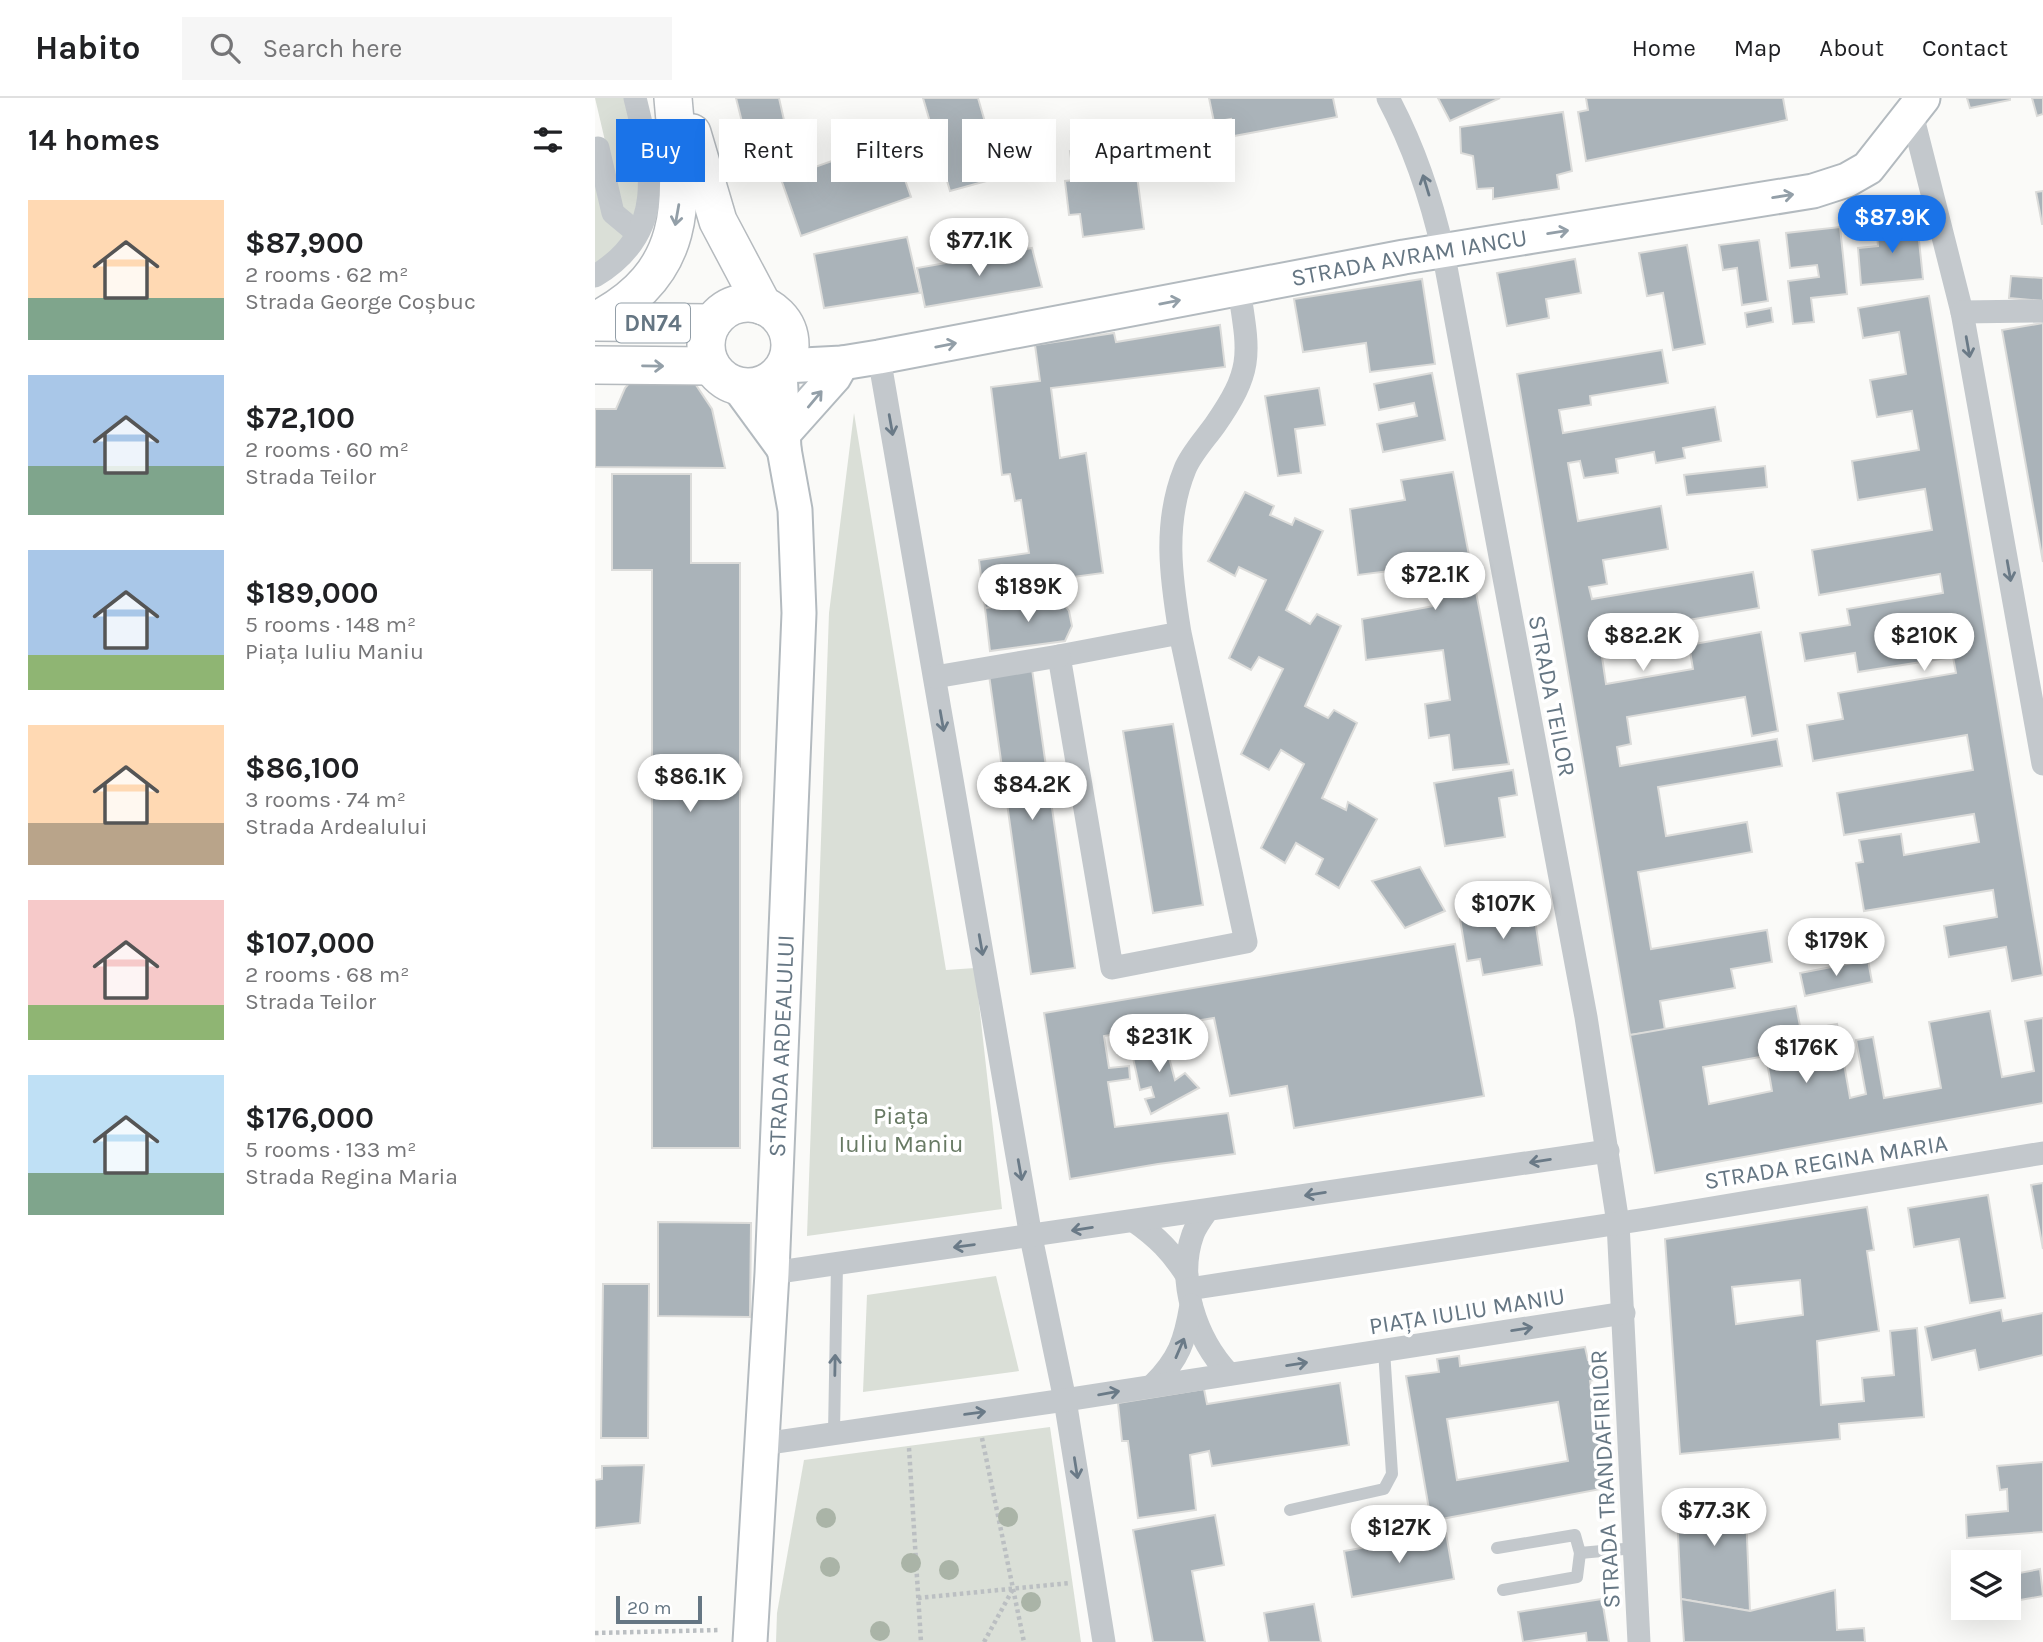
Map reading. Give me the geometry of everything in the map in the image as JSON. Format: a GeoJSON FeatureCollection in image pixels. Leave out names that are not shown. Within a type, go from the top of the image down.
{"type":"FeatureCollection","features":[{"type":"Feature","properties":{"kind":"main road"},"geometry":{"type":"LineString","coordinates":[[595,322],[625,303],[653,276],[672,235],[678,211],[680,184],[673,98]]}},
{"type":"Feature","properties":{"kind":"main road"},"geometry":{"type":"LineString","coordinates":[[684,98],[698,159],[718,221],[763,306]]}},
{"type":"Feature","properties":{"kind":"main road","name":"STRADA AVRAM IANCU"},"geometry":{"type":"LineString","coordinates":[[782,369],[879,357],[1443,251],[1814,191],[1847,180],[1868,168],[1918,106]]}},
{"type":"Feature","properties":{"kind":"main road"},"geometry":{"type":"LineString","coordinates":[[716,318],[740,304],[763,306],[773,312],[787,331],[789,343],[782,369],[772,379],[761,384],[725,376],[706,345],[716,318],[718,221]]}},
{"type":"Feature","properties":{"kind":"main road","name":"DN74"},"geometry":{"type":"LineString","coordinates":[[595,322],[716,318]]}},
{"type":"Feature","properties":{"kind":"main road"},"geometry":{"type":"LineString","coordinates":[[784,441],[842,363]]}},
{"type":"Feature","properties":{"kind":"main road","name":"DN74"},"geometry":{"type":"LineString","coordinates":[[595,365],[725,376]]}},
{"type":"Feature","properties":{"kind":"main road","name":"STRADA ARDEALULUI"},"geometry":{"type":"LineString","coordinates":[[751,1636],[772,1273],[799,613],[795,510],[784,441],[782,369]]}},
{"type":"Feature","properties":{"kind":"main road","name":"STRADA ARDEALULUI"},"geometry":{"type":"LineString","coordinates":[[725,376],[784,441]]}},
{"type":"Feature","properties":{"kind":"street"},"geometry":{"type":"LineString","coordinates":[[595,276],[621,255],[637,233],[651,189],[648,151],[635,98]]}},
{"type":"Feature","properties":{"kind":"street","name":"STRADA TEILOR"},"geometry":{"type":"LineString","coordinates":[[1388,98],[1408,136],[1424,178],[1443,251],[1608,1151]]}},
{"type":"Feature","properties":{"kind":"street"},"geometry":{"type":"LineString","coordinates":[[1918,106],[1962,312],[2043,764]]}},
{"type":"Feature","properties":{"kind":"street"},"geometry":{"type":"LineString","coordinates":[[598,148],[604,214],[637,233]]}},
{"type":"Feature","properties":{"kind":"street"},"geometry":{"type":"LineString","coordinates":[[1059,656],[1112,968],[1246,942],[1181,634],[1173,584],[1170,538],[1174,503],[1186,467],[1227,408],[1242,381],[1247,358],[1239,289]]}},
{"type":"Feature","properties":{"kind":"street"},"geometry":{"type":"LineString","coordinates":[[1962,312],[2043,312]]}},
{"type":"Feature","properties":{"kind":"street"},"geometry":{"type":"LineString","coordinates":[[879,357],[1031,1237],[1065,1400],[1104,1642]]}},
{"type":"Feature","properties":{"kind":"street"},"geometry":{"type":"LineString","coordinates":[[935,677],[1181,634]]}},
{"type":"Feature","properties":{"kind":"street"},"geometry":{"type":"LineString","coordinates":[[772,1273],[1608,1151],[1618,1223],[1624,1313]]}},
{"type":"Feature","properties":{"kind":"street","name":"STRADA REGINA MARIA"},"geometry":{"type":"LineString","coordinates":[[1618,1223],[2043,1153]]}},
{"type":"Feature","properties":{"kind":"street"},"geometry":{"type":"LineString","coordinates":[[1153,1385],[1170,1368],[1181,1348],[1189,1290],[1189,1248],[1194,1230],[1207,1211]]}},
{"type":"Feature","properties":{"kind":"street"},"geometry":{"type":"LineString","coordinates":[[1134,1221],[1167,1247],[1189,1290],[1206,1344],[1229,1374]]}},
{"type":"Feature","properties":{"kind":"street"},"geometry":{"type":"LineString","coordinates":[[1189,1290],[1618,1223]]}},
{"type":"Feature","properties":{"kind":"street","name":"PIAȚA IULIU MANIU"},"geometry":{"type":"LineString","coordinates":[[762,1444],[1624,1313]]}},
{"type":"Feature","properties":{"kind":"street","name":"STRADA TRANDAFIRILOR"},"geometry":{"type":"LineString","coordinates":[[1624,1313],[1639,1642]]}},
{"type":"Feature","properties":{"kind":"lane"},"geometry":{"type":"LineString","coordinates":[[834,1433],[837,1264]]}},
{"type":"Feature","properties":{"kind":"lane"},"geometry":{"type":"LineString","coordinates":[[1290,1510],[1384,1489],[1392,1474],[1384,1350]]}},
{"type":"Feature","properties":{"kind":"lane"},"geometry":{"type":"LineString","coordinates":[[1497,1548],[1575,1535],[1580,1553],[1577,1577],[1503,1590]]}},
{"type":"Feature","properties":{"kind":"lane"},"geometry":{"type":"LineString","coordinates":[[1580,1553],[1635,1548]]}},
{"type":"Feature","properties":{"kind":"path"},"geometry":{"type":"LineString","coordinates":[[977,1413],[1024,1642]]}},
{"type":"Feature","properties":{"kind":"path"},"geometry":{"type":"LineString","coordinates":[[907,1423],[921,1642]]}},
{"type":"Feature","properties":{"kind":"path"},"geometry":{"type":"LineString","coordinates":[[918,1598],[1094,1581]]}},
{"type":"Feature","properties":{"kind":"path"},"geometry":{"type":"LineString","coordinates":[[984,1642],[1013,1588]]}},
{"type":"Feature","properties":{"kind":"path"},"geometry":{"type":"LineString","coordinates":[[595,1633],[751,1636]]}},
{"type":"Feature","properties":{"kind":"green space"},"geometry":{"type":"Polygon","coordinates":[[[595,98],[635,98],[637,119],[616,119],[616,182],[643,182],[646,211],[595,276],[595,149],[606,145],[595,98]]]}},
{"type":"Feature","properties":{"kind":"green space","name":"Piața Iuliu Maniu"},"geometry":{"type":"Polygon","coordinates":[[[854,413],[946,970],[975,968],[1002,1209],[807,1236],[829,613],[854,413]]]}},
{"type":"Feature","properties":{"kind":"green space"},"geometry":{"type":"Polygon","coordinates":[[[996,1276],[1019,1371],[863,1392],[867,1295],[996,1276]]]}},
{"type":"Feature","properties":{"kind":"green space"},"geometry":{"type":"Polygon","coordinates":[[[1050,1427],[1081,1642],[776,1642],[777,1613],[804,1460],[1050,1427]]]}},
{"type":"Feature","properties":{"kind":"building"},"geometry":{"type":"Polygon","coordinates":[[[736,98],[779,98],[784,119],[741,119],[736,98]]]}},
{"type":"Feature","properties":{"kind":"building"},"geometry":{"type":"Polygon","coordinates":[[[923,98],[978,98],[984,119],[962,119],[962,182],[983,182],[950,191],[947,182],[948,119],[929,119],[923,98]]]}},
{"type":"Feature","properties":{"kind":"building"},"geometry":{"type":"Polygon","coordinates":[[[1209,98],[1333,98],[1337,117],[1235,136],[1235,119],[1213,119],[1209,98]]]}},
{"type":"Feature","properties":{"kind":"building"},"geometry":{"type":"Polygon","coordinates":[[[1438,98],[1500,98],[1450,121],[1438,98]]]}},
{"type":"Feature","properties":{"kind":"building"},"geometry":{"type":"Polygon","coordinates":[[[1586,98],[1783,98],[1787,120],[1586,161],[1578,112],[1588,110],[1586,98]]]}},
{"type":"Feature","properties":{"kind":"building"},"geometry":{"type":"Polygon","coordinates":[[[1967,98],[2010,98],[2010,100],[1970,108],[1967,98]]]}},
{"type":"Feature","properties":{"kind":"building"},"geometry":{"type":"Polygon","coordinates":[[[2032,98],[2043,98],[2043,114],[2037,116],[2032,98]]]}},
{"type":"Feature","properties":{"kind":"building"},"geometry":{"type":"Polygon","coordinates":[[[1563,112],[1572,171],[1557,175],[1559,189],[1493,199],[1493,188],[1477,189],[1473,156],[1461,153],[1460,127],[1563,112]]]}},
{"type":"Feature","properties":{"kind":"building"},"geometry":{"type":"Polygon","coordinates":[[[831,161],[831,182],[906,182],[911,197],[801,236],[782,182],[817,182],[817,166],[831,161]]]}},
{"type":"Feature","properties":{"kind":"building"},"geometry":{"type":"Polygon","coordinates":[[[1065,181],[1138,182],[1144,229],[1083,237],[1080,214],[1069,215],[1065,181]]]}},
{"type":"Feature","properties":{"kind":"building"},"geometry":{"type":"Polygon","coordinates":[[[2043,191],[2043,224],[2042,224],[2036,192],[2043,191]]]}},
{"type":"Feature","properties":{"kind":"building"},"geometry":{"type":"Polygon","coordinates":[[[1917,221],[1923,279],[1861,285],[1858,248],[1878,246],[1876,225],[1917,221]]]}},
{"type":"Feature","properties":{"kind":"building"},"geometry":{"type":"Polygon","coordinates":[[[1840,227],[1847,294],[1811,298],[1814,322],[1793,324],[1788,281],[1819,277],[1817,265],[1790,268],[1786,233],[1840,227]]]}},
{"type":"Feature","properties":{"kind":"building"},"geometry":{"type":"Polygon","coordinates":[[[907,237],[920,293],[824,308],[814,254],[907,237]]]}},
{"type":"Feature","properties":{"kind":"building"},"geometry":{"type":"Polygon","coordinates":[[[1759,240],[1768,301],[1742,305],[1737,268],[1723,270],[1719,245],[1759,240]]]}},
{"type":"Feature","properties":{"kind":"building"},"geometry":{"type":"Polygon","coordinates":[[[1687,245],[1705,344],[1673,350],[1663,293],[1647,296],[1639,253],[1687,245]]]}},
{"type":"Feature","properties":{"kind":"building"},"geometry":{"type":"Polygon","coordinates":[[[1032,248],[1042,287],[925,307],[917,268],[1032,248]]]}},
{"type":"Feature","properties":{"kind":"building"},"geometry":{"type":"Polygon","coordinates":[[[1575,259],[1581,293],[1546,299],[1549,318],[1507,326],[1497,273],[1575,259]]]}},
{"type":"Feature","properties":{"kind":"building"},"geometry":{"type":"Polygon","coordinates":[[[2011,276],[2043,278],[2043,301],[2009,298],[2011,276]]]}},
{"type":"Feature","properties":{"kind":"building"},"geometry":{"type":"Polygon","coordinates":[[[1422,279],[1435,364],[1370,372],[1366,343],[1303,352],[1294,299],[1422,279]]]}},
{"type":"Feature","properties":{"kind":"building"},"geometry":{"type":"Polygon","coordinates":[[[1929,296],[2043,975],[2012,981],[2006,947],[1949,957],[1944,926],[1997,917],[1993,890],[1864,911],[1856,863],[1863,862],[1859,840],[1901,834],[1904,855],[1979,842],[1974,814],[1844,835],[1837,793],[1973,770],[1967,735],[1813,761],[1807,725],[1843,719],[1838,693],[1956,673],[1953,657],[1858,672],[1855,653],[1805,661],[1800,633],[1850,625],[1847,609],[1943,593],[1940,574],[1819,595],[1812,550],[1932,530],[1925,489],[1858,500],[1852,461],[1919,450],[1912,411],[1877,417],[1870,380],[1906,374],[1899,332],[1863,338],[1858,308],[1929,296]]]}},
{"type":"Feature","properties":{"kind":"building"},"geometry":{"type":"Polygon","coordinates":[[[1771,308],[1773,322],[1747,327],[1745,313],[1771,308]]]}},
{"type":"Feature","properties":{"kind":"building"},"geometry":{"type":"Polygon","coordinates":[[[2043,323],[2043,562],[2002,330],[2043,323]]]}},
{"type":"Feature","properties":{"kind":"building"},"geometry":{"type":"Polygon","coordinates":[[[1220,325],[1225,367],[1051,388],[1060,458],[1086,453],[1103,573],[1050,580],[1051,600],[985,608],[979,560],[1029,553],[1021,500],[1015,501],[1010,474],[1002,475],[991,387],[1040,381],[1035,345],[1114,333],[1116,342],[1220,325]]]}},
{"type":"Feature","properties":{"kind":"building"},"geometry":{"type":"Polygon","coordinates":[[[1662,350],[1668,383],[1590,396],[1591,405],[1559,410],[1563,433],[1715,407],[1721,441],[1683,448],[1685,458],[1656,463],[1654,452],[1616,459],[1618,473],[1584,478],[1580,461],[1568,463],[1578,521],[1661,506],[1668,549],[1603,560],[1607,584],[1589,587],[1592,599],[1753,572],[1759,608],[1612,633],[1616,655],[1602,657],[1606,684],[1693,669],[1689,645],[1761,632],[1778,731],[1752,736],[1745,697],[1627,717],[1631,744],[1617,747],[1620,766],[1777,739],[1782,766],[1658,787],[1666,836],[1747,822],[1752,852],[1638,872],[1651,949],[1767,930],[1772,962],[1731,969],[1735,988],[1660,1001],[1665,1030],[1630,1035],[1517,374],[1662,350]]]}},
{"type":"Feature","properties":{"kind":"building"},"geometry":{"type":"Polygon","coordinates":[[[1432,373],[1445,440],[1383,452],[1377,424],[1417,416],[1414,403],[1379,410],[1374,384],[1432,373]]]}},
{"type":"Feature","properties":{"kind":"building"},"geometry":{"type":"Polygon","coordinates":[[[689,380],[696,385],[712,409],[725,468],[595,467],[595,409],[616,409],[630,382],[689,380]]]}},
{"type":"Feature","properties":{"kind":"building"},"geometry":{"type":"Polygon","coordinates":[[[1319,388],[1325,425],[1295,429],[1301,473],[1278,476],[1265,396],[1319,388]]]}},
{"type":"Feature","properties":{"kind":"building"},"geometry":{"type":"Polygon","coordinates":[[[1765,466],[1767,487],[1687,495],[1684,475],[1765,466]]]}},
{"type":"Feature","properties":{"kind":"building"},"geometry":{"type":"Polygon","coordinates":[[[1453,472],[1509,764],[1453,770],[1449,735],[1429,738],[1425,704],[1450,700],[1443,650],[1366,660],[1362,619],[1434,606],[1429,566],[1358,575],[1350,509],[1405,500],[1401,480],[1453,472]]]}},
{"type":"Feature","properties":{"kind":"building"},"geometry":{"type":"Polygon","coordinates":[[[612,474],[691,474],[691,563],[740,563],[740,1148],[652,1148],[652,570],[612,570],[612,474]]]}},
{"type":"Feature","properties":{"kind":"building"},"geometry":{"type":"Polygon","coordinates":[[[1245,492],[1274,506],[1270,515],[1292,525],[1295,518],[1323,531],[1286,610],[1310,624],[1317,614],[1341,626],[1305,706],[1328,718],[1334,710],[1357,723],[1322,798],[1346,810],[1348,802],[1377,819],[1339,888],[1316,874],[1323,859],[1296,843],[1285,863],[1261,848],[1304,764],[1281,750],[1269,770],[1241,754],[1283,669],[1259,657],[1251,670],[1229,658],[1266,580],[1239,567],[1235,576],[1208,561],[1245,492]]]}},
{"type":"Feature","properties":{"kind":"building"},"geometry":{"type":"Polygon","coordinates":[[[1060,599],[1069,611],[1072,626],[1065,641],[990,651],[985,608],[1060,599]]]}},
{"type":"Feature","properties":{"kind":"building"},"geometry":{"type":"Polygon","coordinates":[[[1032,669],[1075,968],[1031,974],[989,675],[1032,669]]]}},
{"type":"Feature","properties":{"kind":"building"},"geometry":{"type":"Polygon","coordinates":[[[1173,724],[1203,905],[1153,913],[1123,731],[1173,724]]]}},
{"type":"Feature","properties":{"kind":"building"},"geometry":{"type":"Polygon","coordinates":[[[1513,770],[1517,795],[1499,798],[1505,837],[1445,846],[1434,783],[1513,770]]]}},
{"type":"Feature","properties":{"kind":"building"},"geometry":{"type":"Polygon","coordinates":[[[1420,867],[1445,911],[1405,928],[1372,881],[1420,867]]]}},
{"type":"Feature","properties":{"kind":"building"},"geometry":{"type":"Polygon","coordinates":[[[1533,907],[1542,965],[1483,975],[1480,959],[1467,961],[1460,919],[1533,907]]]}},
{"type":"Feature","properties":{"kind":"building"},"geometry":{"type":"Polygon","coordinates":[[[1455,944],[1484,1096],[1294,1128],[1287,1086],[1230,1096],[1214,1018],[1104,1036],[1109,1068],[1129,1066],[1130,1079],[1108,1082],[1115,1127],[1228,1113],[1235,1154],[1070,1179],[1044,1013],[1455,944]]]}},
{"type":"Feature","properties":{"kind":"building"},"geometry":{"type":"Polygon","coordinates":[[[1868,960],[1872,982],[1805,996],[1800,973],[1868,960]]]}},
{"type":"Feature","properties":{"kind":"building"},"geometry":{"type":"Polygon","coordinates":[[[1796,1006],[1801,1031],[1837,1024],[1850,1098],[1866,1094],[1856,1040],[1873,1037],[1884,1098],[1941,1088],[1929,1022],[1990,1011],[2002,1077],[2034,1071],[2025,1021],[2043,1018],[2043,1103],[1655,1173],[1630,1035],[1796,1006]],[[1766,1056],[1703,1067],[1709,1104],[1772,1091],[1766,1056]]]}},
{"type":"Feature","properties":{"kind":"building"},"geometry":{"type":"Polygon","coordinates":[[[1163,1035],[1175,1080],[1185,1073],[1199,1088],[1151,1114],[1145,1099],[1154,1097],[1151,1087],[1140,1090],[1130,1044],[1163,1035]]]}},
{"type":"Feature","properties":{"kind":"building"},"geometry":{"type":"Polygon","coordinates":[[[2043,1183],[2043,1249],[2031,1185],[2043,1183]]]}},
{"type":"Feature","properties":{"kind":"building"},"geometry":{"type":"Polygon","coordinates":[[[1988,1195],[2005,1298],[1970,1303],[1959,1239],[1914,1247],[1908,1208],[1988,1195]]]}},
{"type":"Feature","properties":{"kind":"building"},"geometry":{"type":"Polygon","coordinates":[[[1867,1207],[1874,1250],[1867,1251],[1879,1331],[1817,1341],[1821,1405],[1864,1401],[1862,1378],[1894,1375],[1890,1331],[1917,1328],[1924,1417],[1839,1424],[1840,1439],[1680,1454],[1665,1239],[1867,1207]],[[1800,1280],[1732,1287],[1736,1324],[1803,1315],[1800,1280]]]}},
{"type":"Feature","properties":{"kind":"building"},"geometry":{"type":"Polygon","coordinates":[[[658,1222],[751,1223],[750,1317],[658,1316],[658,1222]]]}},
{"type":"Feature","properties":{"kind":"building"},"geometry":{"type":"Polygon","coordinates":[[[603,1284],[649,1284],[648,1438],[601,1438],[603,1284]]]}},
{"type":"Feature","properties":{"kind":"building"},"geometry":{"type":"Polygon","coordinates":[[[2001,1310],[2003,1321],[2043,1313],[2043,1355],[1979,1370],[1975,1350],[1932,1360],[1925,1327],[2001,1310]]]}},
{"type":"Feature","properties":{"kind":"building"},"geometry":{"type":"Polygon","coordinates":[[[1585,1347],[1588,1360],[1598,1358],[1601,1378],[1590,1381],[1606,1488],[1431,1521],[1406,1376],[1439,1372],[1437,1359],[1459,1356],[1460,1366],[1585,1347]],[[1558,1402],[1447,1419],[1457,1480],[1568,1461],[1558,1402]]]}},
{"type":"Feature","properties":{"kind":"building"},"geometry":{"type":"Polygon","coordinates":[[[1340,1383],[1349,1445],[1212,1466],[1209,1451],[1190,1455],[1196,1510],[1138,1518],[1128,1441],[1122,1441],[1118,1403],[1204,1389],[1207,1404],[1340,1383]]]}},
{"type":"Feature","properties":{"kind":"building"},"geometry":{"type":"Polygon","coordinates":[[[2043,1462],[2043,1532],[1967,1538],[1966,1515],[2008,1511],[2007,1489],[2000,1490],[1997,1466],[2043,1462]]]}},
{"type":"Feature","properties":{"kind":"building"},"geometry":{"type":"Polygon","coordinates":[[[644,1465],[640,1523],[595,1528],[595,1480],[602,1479],[602,1466],[644,1465]]]}},
{"type":"Feature","properties":{"kind":"building"},"geometry":{"type":"Polygon","coordinates":[[[1745,1489],[1750,1611],[1681,1599],[1676,1492],[1745,1489]]]}},
{"type":"Feature","properties":{"kind":"building"},"geometry":{"type":"Polygon","coordinates":[[[1215,1515],[1224,1565],[1192,1571],[1205,1642],[1153,1642],[1133,1530],[1215,1515]]]}},
{"type":"Feature","properties":{"kind":"building"},"geometry":{"type":"Polygon","coordinates":[[[1446,1533],[1454,1579],[1352,1597],[1344,1551],[1446,1533]]]}},
{"type":"Feature","properties":{"kind":"building"},"geometry":{"type":"Polygon","coordinates":[[[2040,1569],[2043,1596],[2021,1600],[2021,1573],[2040,1569]]]}},
{"type":"Feature","properties":{"kind":"building"},"geometry":{"type":"Polygon","coordinates":[[[1835,1590],[1837,1630],[1864,1628],[1865,1642],[1684,1642],[1681,1599],[1750,1611],[1835,1590]]]}},
{"type":"Feature","properties":{"kind":"building"},"geometry":{"type":"Polygon","coordinates":[[[1602,1599],[1609,1642],[1587,1642],[1586,1633],[1523,1642],[1518,1612],[1602,1599]]]}},
{"type":"Feature","properties":{"kind":"building"},"geometry":{"type":"Polygon","coordinates":[[[1314,1604],[1321,1642],[1269,1642],[1264,1613],[1314,1604]]]}}]}
